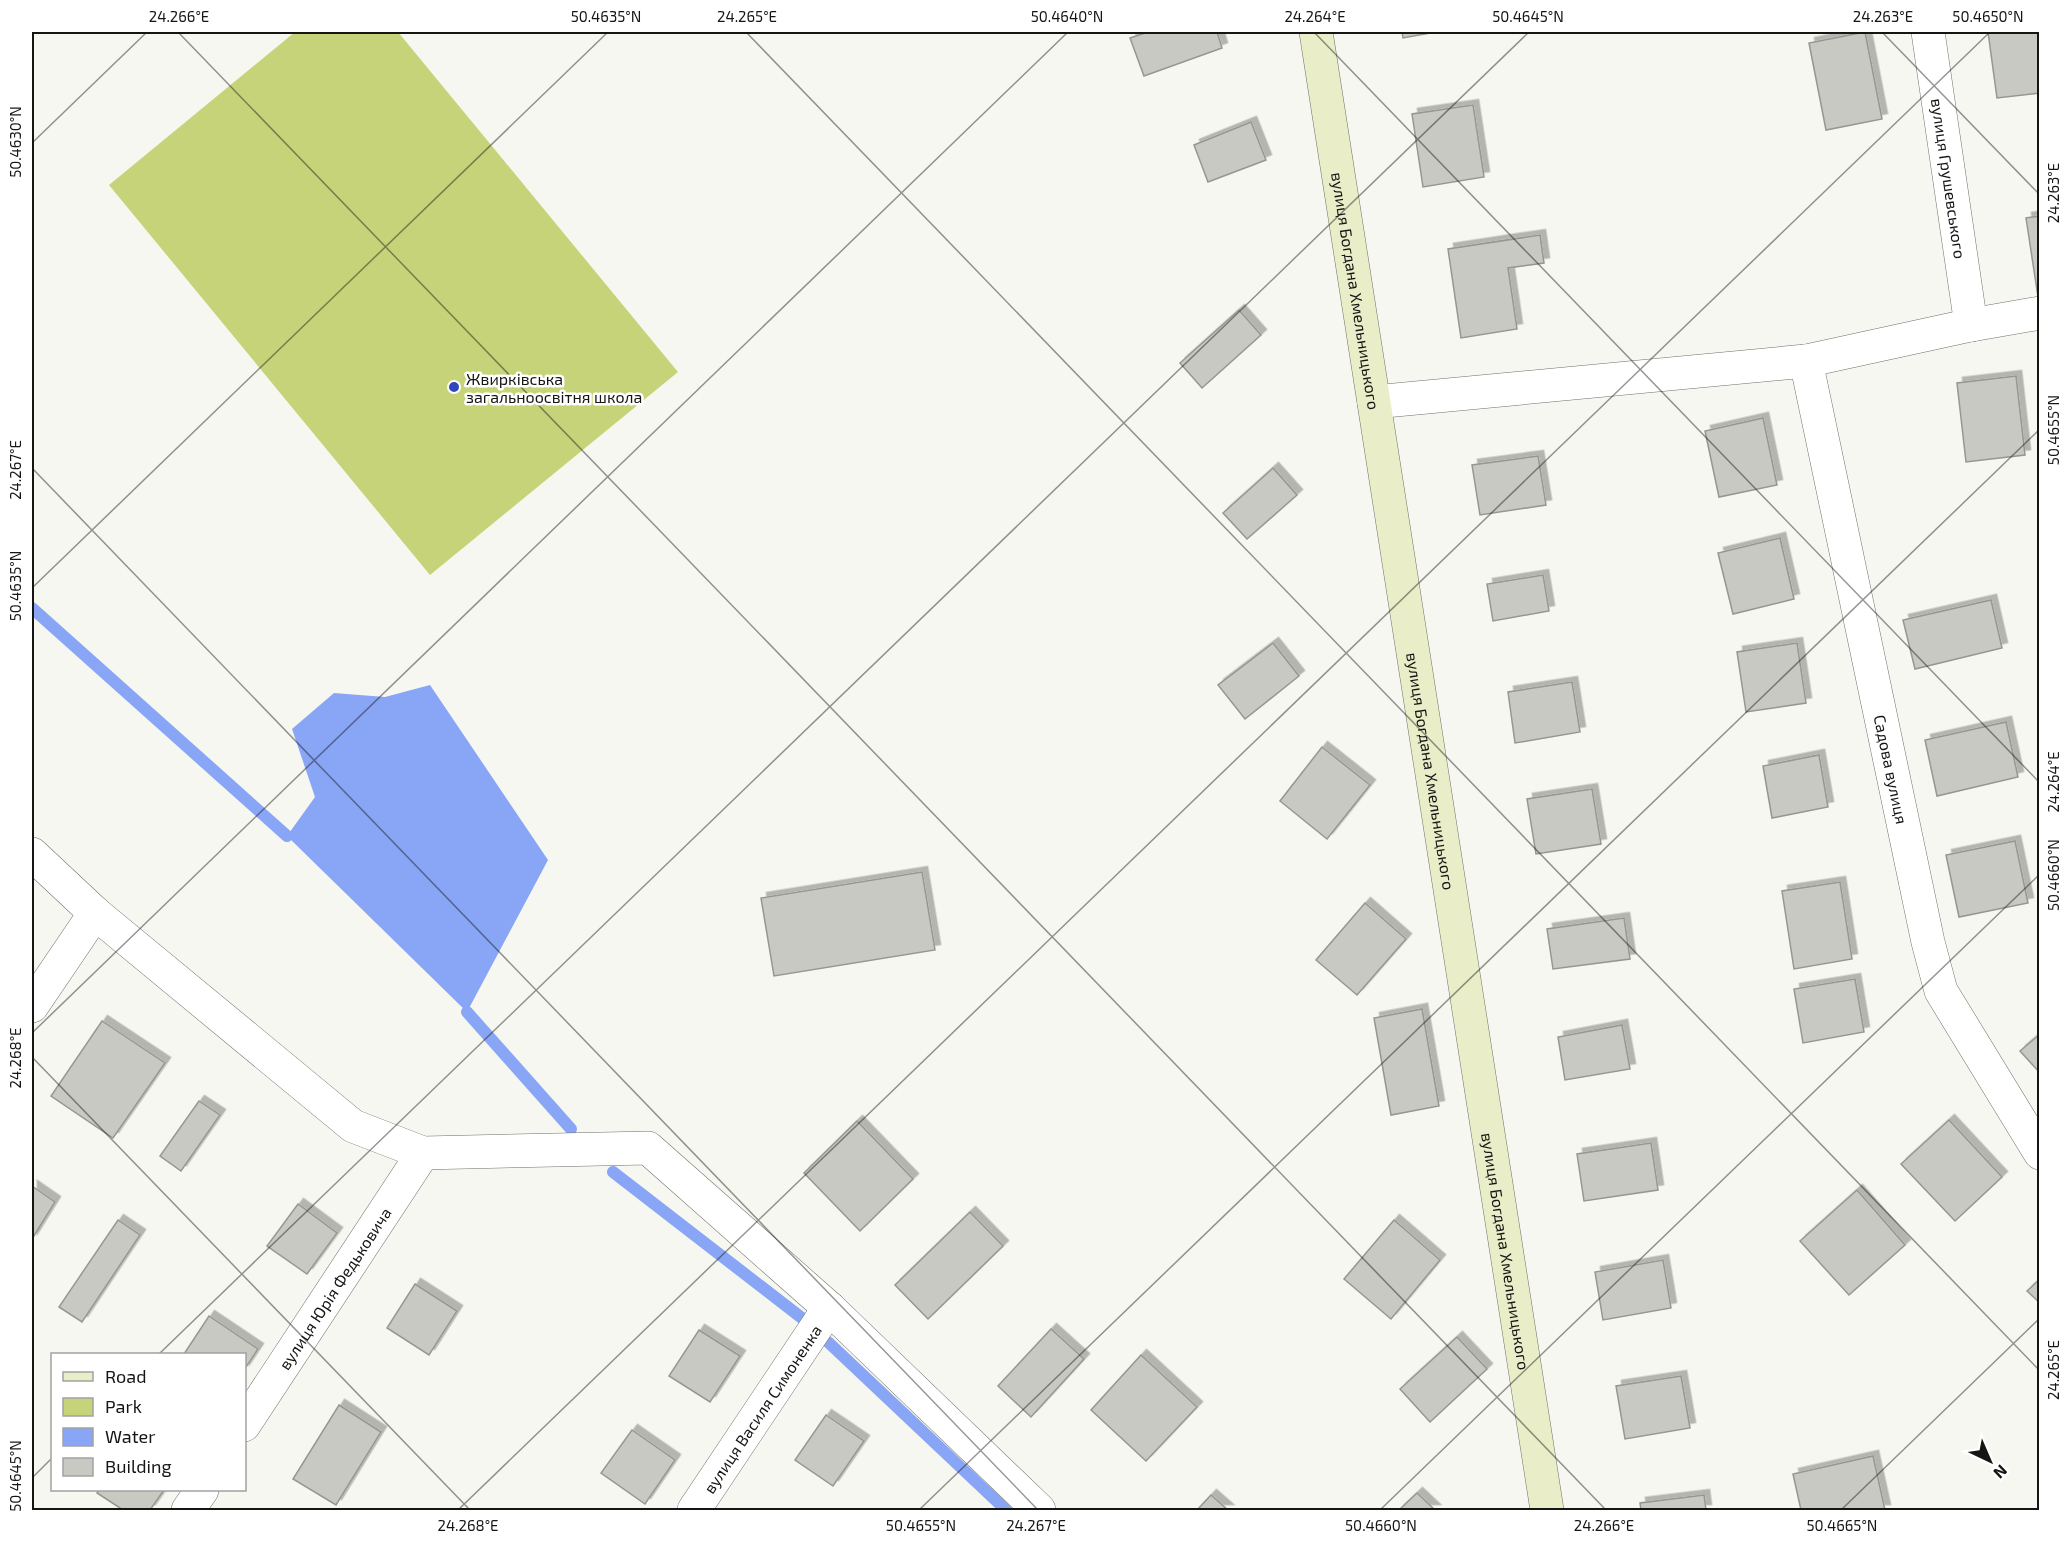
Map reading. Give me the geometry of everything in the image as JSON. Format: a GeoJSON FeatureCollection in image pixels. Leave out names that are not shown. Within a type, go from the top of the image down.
{"type":"FeatureCollection","features":[{"type":"Feature","properties":{"kind":"street","name":"вулиця Богдана Хмельницького"},"geometry":{"type":"LineString","coordinates":[[1316,32],[1547,1510]]}},
{"type":"Feature","properties":{"kind":"street","name":"вулиця Грушевського"},"geometry":{"type":"LineString","coordinates":[[1928,32],[1971,325]]}},
{"type":"Feature","properties":{"kind":"street"},"geometry":{"type":"LineString","coordinates":[[1374,402],[1806,361],[1971,325],[2040,313]]}},
{"type":"Feature","properties":{"kind":"street","name":"Садова вулиця"},"geometry":{"type":"LineString","coordinates":[[1806,361],[1928,942],[1941,991],[2039,1152]]}},
{"type":"Feature","properties":{"kind":"street"},"geometry":{"type":"LineString","coordinates":[[32,854],[95,913],[353,1126],[423,1153],[648,1148],[829,1308],[1039,1510]]}},
{"type":"Feature","properties":{"kind":"street"},"geometry":{"type":"LineString","coordinates":[[32,1005],[95,913]]}},
{"type":"Feature","properties":{"kind":"street","name":"вулиця Юрія Федьковича"},"geometry":{"type":"LineString","coordinates":[[246,1422],[423,1153]]}},
{"type":"Feature","properties":{"kind":"street","name":"вулиця Василя Симоненка"},"geometry":{"type":"LineString","coordinates":[[694,1510],[829,1308]]}},
{"type":"Feature","properties":{"kind":"street"},"geometry":{"type":"LineString","coordinates":[[188,1510],[201,1491]]}},
{"type":"Feature","properties":{"kind":"green space"},"geometry":{"type":"Polygon","coordinates":[[[295,32],[398,32],[678,372],[430,575],[109,185],[295,32]]]}},
{"type":"Feature","properties":{"kind":"water"},"geometry":{"type":"Polygon","coordinates":[[[430,685],[548,860],[467,1012],[287,836],[315,797],[292,729],[334,693],[385,697],[430,685]]]}},
{"type":"Feature","properties":{"kind":"building"},"geometry":{"type":"Polygon","coordinates":[[[1148,32],[1217,32],[1222,48],[1144,76],[1130,38],[1148,32]]]}},
{"type":"Feature","properties":{"kind":"building"},"geometry":{"type":"Polygon","coordinates":[[[1402,32],[1436,32],[1403,38],[1402,32]]]}},
{"type":"Feature","properties":{"kind":"building"},"geometry":{"type":"Polygon","coordinates":[[[1865,32],[1882,119],[1826,130],[1809,43],[1865,32]]]}},
{"type":"Feature","properties":{"kind":"building"},"geometry":{"type":"Polygon","coordinates":[[[1988,32],[2040,32],[2040,93],[1997,98],[1988,32]]]}},
{"type":"Feature","properties":{"kind":"building"},"geometry":{"type":"Polygon","coordinates":[[[1473,105],[1484,177],[1423,187],[1412,114],[1473,105]]]}},
{"type":"Feature","properties":{"kind":"building"},"geometry":{"type":"Polygon","coordinates":[[[1251,122],[1266,160],[1208,182],[1194,145],[1251,122]]]}},
{"type":"Feature","properties":{"kind":"building"},"geometry":{"type":"Polygon","coordinates":[[[2040,216],[2040,296],[2038,297],[2026,218],[2040,216]]]}},
{"type":"Feature","properties":{"kind":"building"},"geometry":{"type":"Polygon","coordinates":[[[1540,235],[1544,263],[1508,268],[1517,329],[1461,338],[1448,249],[1540,235]]]}},
{"type":"Feature","properties":{"kind":"building"},"geometry":{"type":"Polygon","coordinates":[[[1239,310],[1261,335],[1202,388],[1180,363],[1239,310]]]}},
{"type":"Feature","properties":{"kind":"building"},"geometry":{"type":"Polygon","coordinates":[[[2016,376],[2025,455],[1966,462],[1957,383],[2016,376]]]}},
{"type":"Feature","properties":{"kind":"building"},"geometry":{"type":"Polygon","coordinates":[[[1763,418],[1777,485],[1719,497],[1705,431],[1763,418]]]}},
{"type":"Feature","properties":{"kind":"building"},"geometry":{"type":"Polygon","coordinates":[[[1538,456],[1546,505],[1480,515],[1472,465],[1538,456]]]}},
{"type":"Feature","properties":{"kind":"building"},"geometry":{"type":"Polygon","coordinates":[[[1273,468],[1297,495],[1247,539],[1223,513],[1273,468]]]}},
{"type":"Feature","properties":{"kind":"building"},"geometry":{"type":"Polygon","coordinates":[[[1780,538],[1794,599],[1733,614],[1718,553],[1780,538]]]}},
{"type":"Feature","properties":{"kind":"building"},"geometry":{"type":"Polygon","coordinates":[[[1543,575],[1549,611],[1493,621],[1487,584],[1543,575]]]}},
{"type":"Feature","properties":{"kind":"building"},"geometry":{"type":"Polygon","coordinates":[[[1991,600],[2002,648],[1915,669],[1903,620],[1991,600]]]}},
{"type":"Feature","properties":{"kind":"building"},"geometry":{"type":"Polygon","coordinates":[[[1273,643],[1299,676],[1245,719],[1218,685],[1273,643]]]}},
{"type":"Feature","properties":{"kind":"building"},"geometry":{"type":"Polygon","coordinates":[[[1797,643],[1806,703],[1746,712],[1737,652],[1797,643]]]}},
{"type":"Feature","properties":{"kind":"building"},"geometry":{"type":"Polygon","coordinates":[[[1572,682],[1580,732],[1515,743],[1508,692],[1572,682]]]}},
{"type":"Feature","properties":{"kind":"building"},"geometry":{"type":"Polygon","coordinates":[[[2006,722],[2018,777],[1937,796],[1925,740],[2006,722]]]}},
{"type":"Feature","properties":{"kind":"building"},"geometry":{"type":"Polygon","coordinates":[[[1322,747],[1370,785],[1327,839],[1280,801],[1322,747]]]}},
{"type":"Feature","properties":{"kind":"building"},"geometry":{"type":"Polygon","coordinates":[[[1819,755],[1828,807],[1772,818],[1763,766],[1819,755]]]}},
{"type":"Feature","properties":{"kind":"building"},"geometry":{"type":"Polygon","coordinates":[[[1592,789],[1601,844],[1536,854],[1527,799],[1592,789]]]}},
{"type":"Feature","properties":{"kind":"building"},"geometry":{"type":"Polygon","coordinates":[[[2015,841],[2028,903],[1959,917],[1946,855],[2015,841]]]}},
{"type":"Feature","properties":{"kind":"building"},"geometry":{"type":"Polygon","coordinates":[[[922,872],[935,950],[774,976],[761,898],[922,872]]]}},
{"type":"Feature","properties":{"kind":"building"},"geometry":{"type":"Polygon","coordinates":[[[1840,882],[1852,959],[1794,969],[1782,891],[1840,882]]]}},
{"type":"Feature","properties":{"kind":"building"},"geometry":{"type":"Polygon","coordinates":[[[1365,903],[1406,939],[1357,995],[1316,960],[1365,903]]]}},
{"type":"Feature","properties":{"kind":"building"},"geometry":{"type":"Polygon","coordinates":[[[1624,918],[1630,959],[1553,969],[1547,929],[1624,918]]]}},
{"type":"Feature","properties":{"kind":"building"},"geometry":{"type":"Polygon","coordinates":[[[1855,979],[1864,1032],[1803,1043],[1794,989],[1855,979]]]}},
{"type":"Feature","properties":{"kind":"building"},"geometry":{"type":"Polygon","coordinates":[[[1422,1009],[1439,1106],[1391,1115],[1374,1018],[1422,1009]]]}},
{"type":"Feature","properties":{"kind":"building"},"geometry":{"type":"Polygon","coordinates":[[[102,1021],[165,1063],[113,1138],[51,1096],[102,1021]]]}},
{"type":"Feature","properties":{"kind":"building"},"geometry":{"type":"Polygon","coordinates":[[[1622,1025],[1630,1069],[1565,1080],[1558,1037],[1622,1025]]]}},
{"type":"Feature","properties":{"kind":"building"},"geometry":{"type":"Polygon","coordinates":[[[2040,1034],[2040,1073],[2020,1051],[2040,1034]]]}},
{"type":"Feature","properties":{"kind":"building"},"geometry":{"type":"Polygon","coordinates":[[[199,1101],[220,1115],[181,1171],[160,1156],[199,1101]]]}},
{"type":"Feature","properties":{"kind":"building"},"geometry":{"type":"Polygon","coordinates":[[[1949,1120],[2002,1177],[1955,1221],[1901,1164],[1949,1120]]]}},
{"type":"Feature","properties":{"kind":"building"},"geometry":{"type":"Polygon","coordinates":[[[857,1121],[913,1179],[860,1231],[804,1173],[857,1121]]]}},
{"type":"Feature","properties":{"kind":"building"},"geometry":{"type":"Polygon","coordinates":[[[1651,1143],[1658,1190],[1584,1201],[1577,1154],[1651,1143]]]}},
{"type":"Feature","properties":{"kind":"building"},"geometry":{"type":"Polygon","coordinates":[[[32,1186],[55,1202],[32,1239],[32,1186]]]}},
{"type":"Feature","properties":{"kind":"building"},"geometry":{"type":"Polygon","coordinates":[[[1857,1190],[1905,1245],[1849,1295],[1800,1241],[1857,1190]]]}},
{"type":"Feature","properties":{"kind":"building"},"geometry":{"type":"Polygon","coordinates":[[[298,1204],[337,1233],[307,1274],[267,1246],[298,1204]]]}},
{"type":"Feature","properties":{"kind":"building"},"geometry":{"type":"Polygon","coordinates":[[[970,1212],[1003,1246],[928,1319],[895,1285],[970,1212]]]}},
{"type":"Feature","properties":{"kind":"building"},"geometry":{"type":"Polygon","coordinates":[[[118,1220],[140,1235],[82,1322],[59,1307],[118,1220]]]}},
{"type":"Feature","properties":{"kind":"building"},"geometry":{"type":"Polygon","coordinates":[[[1394,1220],[1440,1260],[1391,1319],[1344,1279],[1394,1220]]]}},
{"type":"Feature","properties":{"kind":"building"},"geometry":{"type":"Polygon","coordinates":[[[1663,1260],[1671,1308],[1603,1320],[1595,1272],[1663,1260]]]}},
{"type":"Feature","properties":{"kind":"building"},"geometry":{"type":"Polygon","coordinates":[[[2040,1279],[2040,1303],[2027,1291],[2040,1279]]]}},
{"type":"Feature","properties":{"kind":"building"},"geometry":{"type":"Polygon","coordinates":[[[415,1284],[457,1311],[429,1355],[387,1328],[415,1284]]]}},
{"type":"Feature","properties":{"kind":"building"},"geometry":{"type":"Polygon","coordinates":[[[209,1316],[258,1349],[246,1367],[246,1353],[185,1353],[209,1316]]]}},
{"type":"Feature","properties":{"kind":"building"},"geometry":{"type":"Polygon","coordinates":[[[1051,1329],[1084,1359],[1031,1417],[998,1386],[1051,1329]]]}},
{"type":"Feature","properties":{"kind":"building"},"geometry":{"type":"Polygon","coordinates":[[[699,1330],[740,1356],[710,1402],[669,1376],[699,1330]]]}},
{"type":"Feature","properties":{"kind":"building"},"geometry":{"type":"Polygon","coordinates":[[[1457,1337],[1487,1369],[1430,1422],[1400,1389],[1457,1337]]]}},
{"type":"Feature","properties":{"kind":"building"},"geometry":{"type":"Polygon","coordinates":[[[1141,1355],[1197,1407],[1146,1461],[1091,1410],[1141,1355]]]}},
{"type":"Feature","properties":{"kind":"building"},"geometry":{"type":"Polygon","coordinates":[[[1681,1376],[1690,1428],[1625,1439],[1616,1386],[1681,1376]]]}},
{"type":"Feature","properties":{"kind":"building"},"geometry":{"type":"Polygon","coordinates":[[[339,1405],[381,1432],[336,1505],[293,1479],[339,1405]]]}},
{"type":"Feature","properties":{"kind":"building"},"geometry":{"type":"Polygon","coordinates":[[[826,1415],[864,1441],[833,1486],[795,1460],[826,1415]]]}},
{"type":"Feature","properties":{"kind":"building"},"geometry":{"type":"Polygon","coordinates":[[[632,1430],[675,1460],[645,1504],[601,1473],[632,1430]]]}},
{"type":"Feature","properties":{"kind":"building"},"geometry":{"type":"Polygon","coordinates":[[[1873,1456],[1885,1510],[1801,1510],[1793,1474],[1873,1456]]]}},
{"type":"Feature","properties":{"kind":"building"},"geometry":{"type":"Polygon","coordinates":[[[98,1491],[163,1491],[150,1510],[123,1510],[97,1493],[98,1491]]]}},
{"type":"Feature","properties":{"kind":"building"},"geometry":{"type":"Polygon","coordinates":[[[1417,1493],[1435,1510],[1399,1510],[1417,1493]]]}},
{"type":"Feature","properties":{"kind":"building"},"geometry":{"type":"Polygon","coordinates":[[[1211,1495],[1228,1510],[1197,1510],[1211,1495]]]}},
{"type":"Feature","properties":{"kind":"building"},"geometry":{"type":"Polygon","coordinates":[[[1704,1495],[1706,1510],[1641,1510],[1640,1503],[1704,1495]]]}},
{"type":"Feature","properties":{"kind":"waterway"},"geometry":{"type":"LineString","coordinates":[[32,608],[287,836]]}},
{"type":"Feature","properties":{"kind":"waterway"},"geometry":{"type":"LineString","coordinates":[[467,1012],[571,1129]]}},
{"type":"Feature","properties":{"kind":"waterway"},"geometry":{"type":"LineString","coordinates":[[613,1172],[807,1322]]}},
{"type":"Feature","properties":{"kind":"waterway"},"geometry":{"type":"LineString","coordinates":[[828,1342],[1006,1510]]}},
{"type":"Feature","properties":{"kind":"place","name":"Жвирківська загальноосвітня школа"},"geometry":{"type":"Point","coordinates":[454,387]}}]}
